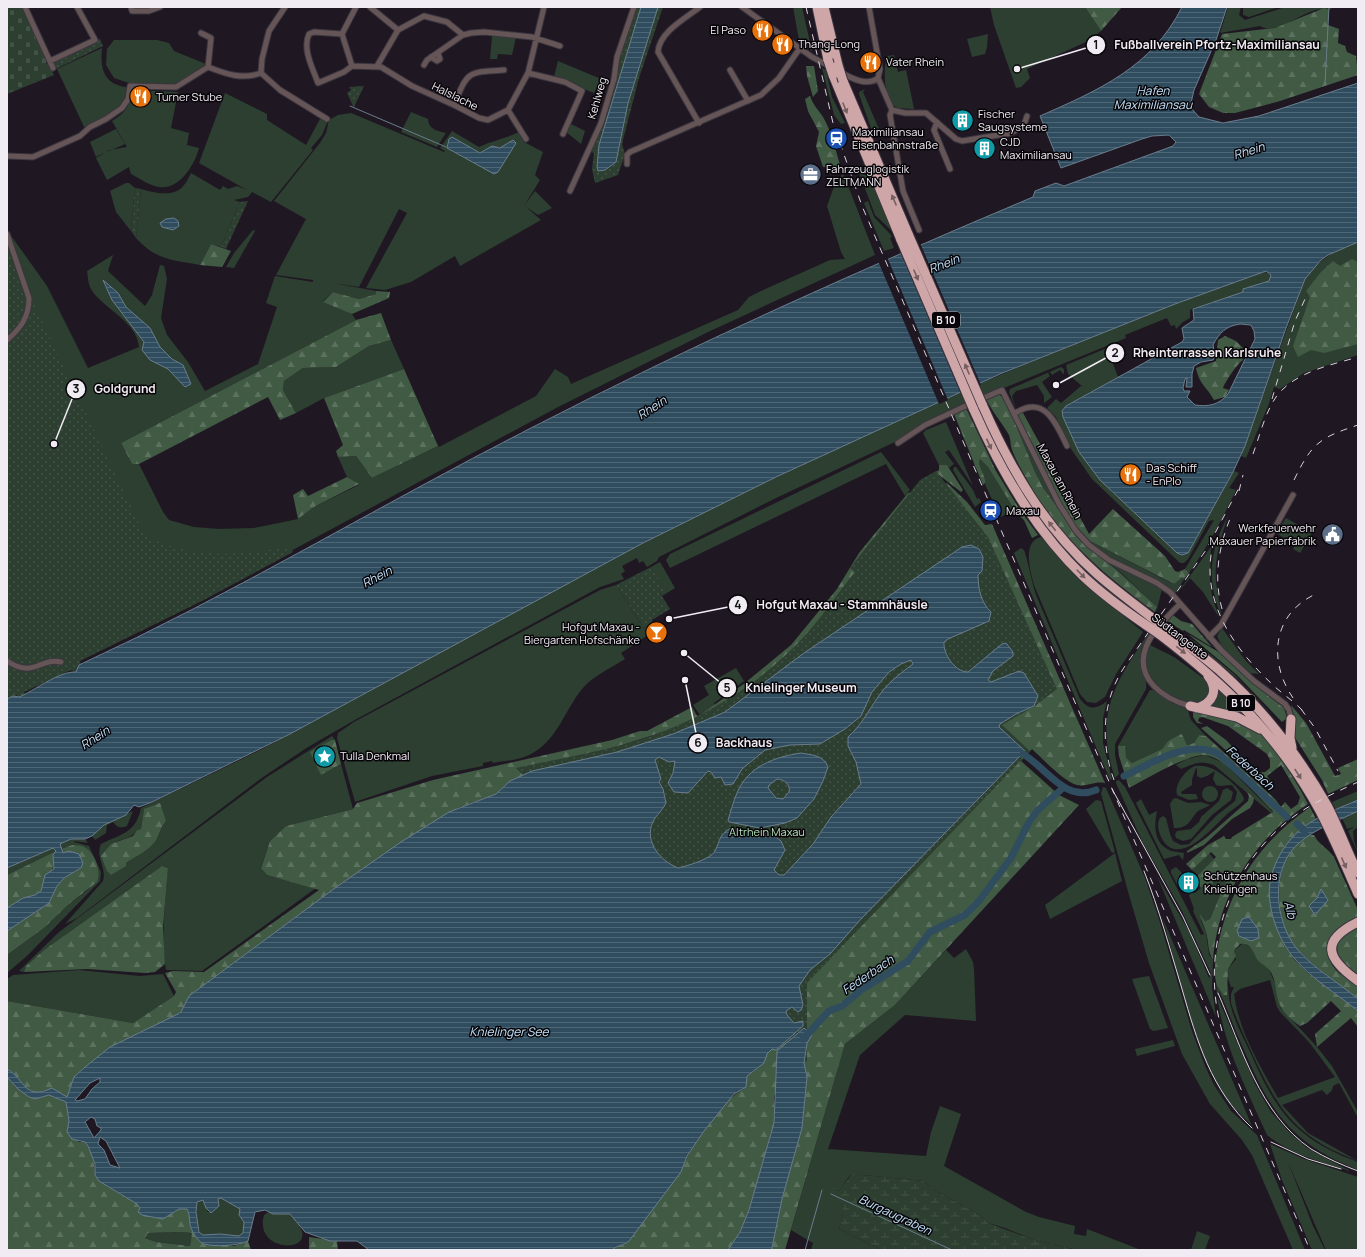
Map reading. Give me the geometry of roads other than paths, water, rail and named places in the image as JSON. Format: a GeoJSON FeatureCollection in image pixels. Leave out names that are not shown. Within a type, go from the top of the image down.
{"type":"FeatureCollection","features":[{"type":"Feature","properties":{"kind":"highway","name":"B 10"},"geometry":{"type":"LineString","coordinates":[[817,7],[828,60],[833,75],[863,138]]}},
{"type":"Feature","properties":{"kind":"highway","name":"B 10"},"geometry":{"type":"LineString","coordinates":[[824,7],[838,65],[863,138]]}},
{"type":"Feature","properties":{"kind":"highway","name":"Südtangente"},"geometry":{"type":"LineString","coordinates":[[863,138],[982,404],[1015,473],[1033,502],[1057,532],[1097,574],[1148,621]]}},
{"type":"Feature","properties":{"kind":"highway","name":"Südtangente"},"geometry":{"type":"LineString","coordinates":[[863,138],[973,408],[1006,477],[1020,499],[1055,545],[1087,580],[1110,599],[1148,621],[1219,670],[1271,724],[1293,751],[1357,871]]}},
{"type":"Feature","properties":{"kind":"highway","name":"Südtangente"},"geometry":{"type":"LineString","coordinates":[[1162,631],[1238,700],[1275,742],[1324,810]]}},
{"type":"Feature","properties":{"kind":"highway"},"geometry":{"type":"LineString","coordinates":[[1193,707],[1209,701],[1214,692],[1213,683],[1202,667]]}},
{"type":"Feature","properties":{"kind":"highway"},"geometry":{"type":"LineString","coordinates":[[1193,707],[1237,716],[1246,720],[1275,742]]}},
{"type":"Feature","properties":{"kind":"highway"},"geometry":{"type":"LineString","coordinates":[[1271,724],[1283,725],[1291,719]]}},
{"type":"Feature","properties":{"kind":"highway"},"geometry":{"type":"LineString","coordinates":[[1291,719],[1290,738],[1293,751]]}},
{"type":"Feature","properties":{"kind":"highway","name":"Südtangente"},"geometry":{"type":"LineString","coordinates":[[1334,829],[1358,894]]}},
{"type":"Feature","properties":{"kind":"highway"},"geometry":{"type":"LineString","coordinates":[[1358,922],[1341,931],[1332,947],[1334,959],[1338,965],[1358,980]]}},
{"type":"Feature","properties":{"kind":"street"},"geometry":{"type":"LineString","coordinates":[[25,7],[53,68]]}},
{"type":"Feature","properties":{"kind":"street"},"geometry":{"type":"LineString","coordinates":[[50,61],[95,40],[77,7]]}},
{"type":"Feature","properties":{"kind":"street"},"geometry":{"type":"LineString","coordinates":[[131,9],[148,11],[160,7]]}},
{"type":"Feature","properties":{"kind":"street"},"geometry":{"type":"LineString","coordinates":[[261,73],[262,59],[268,31],[285,7]]}},
{"type":"Feature","properties":{"kind":"street"},"geometry":{"type":"LineString","coordinates":[[342,34],[314,32],[309,34],[307,44],[308,54],[318,84],[344,72],[352,66],[342,34],[356,7]]}},
{"type":"Feature","properties":{"kind":"street"},"geometry":{"type":"LineString","coordinates":[[370,7],[398,30]]}},
{"type":"Feature","properties":{"kind":"street"},"geometry":{"type":"LineString","coordinates":[[526,138],[508,110],[528,73],[544,7]]}},
{"type":"Feature","properties":{"kind":"street","name":"Kehlweg"},"geometry":{"type":"LineString","coordinates":[[570,191],[601,123],[614,79],[616,57],[634,7]]}},
{"type":"Feature","properties":{"kind":"street"},"geometry":{"type":"LineString","coordinates":[[699,123],[658,52],[659,42],[666,34],[700,7]]}},
{"type":"Feature","properties":{"kind":"street"},"geometry":{"type":"LineString","coordinates":[[742,7],[819,61],[857,80],[869,82],[878,78]]}},
{"type":"Feature","properties":{"kind":"street"},"geometry":{"type":"LineString","coordinates":[[868,7],[880,69],[878,78],[892,110],[890,115],[903,191],[919,230]]}},
{"type":"Feature","properties":{"kind":"street"},"geometry":{"type":"LineString","coordinates":[[377,66],[398,30],[424,16],[447,22],[463,35]]}},
{"type":"Feature","properties":{"kind":"street"},"geometry":{"type":"LineString","coordinates":[[424,65],[426,60],[463,35],[484,32],[536,38],[560,46]]}},
{"type":"Feature","properties":{"kind":"street"},"geometry":{"type":"LineString","coordinates":[[201,33],[211,38],[208,67]]}},
{"type":"Feature","properties":{"kind":"street"},"geometry":{"type":"LineString","coordinates":[[627,164],[627,155],[630,152],[761,95],[779,78],[800,48]]}},
{"type":"Feature","properties":{"kind":"street","name":"Halslache"},"geometry":{"type":"LineString","coordinates":[[352,66],[377,66],[412,86],[486,120],[508,110]]}},
{"type":"Feature","properties":{"kind":"street"},"geometry":{"type":"LineString","coordinates":[[208,67],[235,76],[254,76],[261,73]]}},
{"type":"Feature","properties":{"kind":"street"},"geometry":{"type":"LineString","coordinates":[[7,156],[33,157],[80,136],[90,127],[106,119],[122,108],[128,99],[130,86],[176,87],[208,67]]}},
{"type":"Feature","properties":{"kind":"street"},"geometry":{"type":"LineString","coordinates":[[454,105],[466,78],[472,73],[504,70]]}},
{"type":"Feature","properties":{"kind":"street"},"geometry":{"type":"LineString","coordinates":[[730,70],[748,101]]}},
{"type":"Feature","properties":{"kind":"street"},"geometry":{"type":"LineString","coordinates":[[261,73],[280,90],[327,119]]}},
{"type":"Feature","properties":{"kind":"street"},"geometry":{"type":"LineString","coordinates":[[528,73],[565,82],[582,91],[563,134]]}},
{"type":"Feature","properties":{"kind":"street"},"geometry":{"type":"LineString","coordinates":[[892,110],[905,113],[926,113],[956,139],[970,141],[1014,132],[1024,125],[1027,116]]}},
{"type":"Feature","properties":{"kind":"street"},"geometry":{"type":"LineString","coordinates":[[937,122],[934,130],[950,169]]}},
{"type":"Feature","properties":{"kind":"street"},"geometry":{"type":"LineString","coordinates":[[7,234],[29,298],[29,308],[22,326],[7,340]]}},
{"type":"Feature","properties":{"kind":"street","name":"Maxau am Rhein"},"geometry":{"type":"LineString","coordinates":[[898,443],[926,425],[1002,390],[1059,504],[1076,531],[1096,551],[1109,560],[1170,592],[1209,637],[1254,681],[1285,704],[1289,710],[1291,719]]}},
{"type":"Feature","properties":{"kind":"street"},"geometry":{"type":"LineString","coordinates":[[1014,414],[1027,408],[1044,410],[1054,420],[1067,446]]}},
{"type":"Feature","properties":{"kind":"street"},"geometry":{"type":"LineString","coordinates":[[1209,637],[1221,625],[1293,495]]}},
{"type":"Feature","properties":{"kind":"street"},"geometry":{"type":"LineString","coordinates":[[1180,604],[1166,618],[1148,643],[1143,662],[1147,676],[1156,689],[1172,700],[1193,707]]}},
{"type":"Feature","properties":{"kind":"street"},"geometry":{"type":"LineString","coordinates":[[7,661],[14,666],[26,669],[55,661],[61,662]]}},
{"type":"Feature","properties":{"kind":"water"},"geometry":{"type":"Polygon","coordinates":[[[641,7],[658,7],[628,103],[616,162],[605,170],[598,171],[599,145],[641,7]]]}},
{"type":"Feature","properties":{"kind":"water"},"geometry":{"type":"Polygon","coordinates":[[[1182,7],[1227,7],[1216,40],[1194,90],[1191,103],[1192,109],[1199,117],[1223,123],[1259,116],[1358,83],[1358,242],[1328,255],[1321,260],[1305,279],[1286,328],[1245,446],[1233,472],[1188,553],[1182,555],[1177,553],[1100,480],[1079,452],[1063,417],[1062,411],[1066,406],[1182,342],[1184,339],[1182,328],[1194,320],[1193,309],[1243,292],[1243,289],[1269,281],[1271,275],[1266,271],[1175,304],[1000,374],[776,477],[643,543],[288,735],[152,802],[139,807],[134,805],[126,815],[104,825],[92,836],[85,839],[71,839],[60,844],[63,853],[69,851],[79,854],[83,863],[81,868],[64,878],[57,886],[49,903],[7,931],[7,908],[23,898],[35,895],[41,891],[45,875],[54,869],[53,855],[56,851],[53,848],[7,868],[7,699],[13,696],[19,697],[54,678],[76,672],[79,665],[193,609],[473,458],[653,367],[716,337],[905,252],[1033,197],[1035,191],[1056,183],[1064,186],[1173,146],[1176,142],[1169,135],[1152,136],[1061,168],[1040,116],[1103,86],[1122,74],[1155,46],[1170,28],[1182,7]],[[1240,324],[1227,328],[1218,337],[1213,345],[1215,356],[1213,360],[1201,362],[1194,366],[1192,374],[1192,387],[1186,387],[1187,378],[1185,379],[1183,388],[1184,391],[1190,391],[1187,397],[1195,405],[1204,406],[1217,403],[1228,394],[1255,339],[1254,331],[1251,325],[1240,324]]]}},
{"type":"Feature","properties":{"kind":"water"},"geometry":{"type":"Polygon","coordinates":[[[452,137],[480,153],[492,146],[500,148],[513,140],[516,143],[498,172],[494,174],[447,148],[449,139],[452,137]]]}},
{"type":"Feature","properties":{"kind":"water"},"geometry":{"type":"Polygon","coordinates":[[[174,218],[178,221],[179,226],[173,230],[162,227],[160,223],[166,219],[174,218]]]}},
{"type":"Feature","properties":{"kind":"water"},"geometry":{"type":"Polygon","coordinates":[[[103,280],[118,293],[126,307],[150,328],[160,347],[172,359],[183,365],[191,384],[185,387],[168,369],[150,360],[142,350],[144,342],[112,300],[103,280]]]}},
{"type":"Feature","properties":{"kind":"water","name":"Knielinger See"},"geometry":{"type":"Polygon","coordinates":[[[971,545],[979,549],[983,557],[982,571],[978,575],[979,585],[982,600],[991,612],[989,621],[948,639],[944,642],[944,647],[954,666],[968,672],[1002,644],[1006,643],[1013,652],[1013,656],[993,671],[988,680],[991,682],[1019,671],[1024,673],[1038,696],[1034,706],[1016,714],[1000,724],[999,727],[1025,751],[861,919],[830,954],[810,970],[799,986],[803,1005],[801,1010],[798,1012],[792,1007],[786,1011],[787,1015],[794,1023],[803,1021],[803,1026],[776,1050],[772,1049],[767,1054],[764,1063],[747,1076],[746,1087],[734,1094],[704,1131],[687,1156],[681,1172],[627,1243],[612,1250],[369,1250],[357,1241],[330,1241],[305,1232],[290,1214],[273,1214],[265,1210],[255,1212],[248,1241],[226,1246],[204,1244],[195,1236],[193,1232],[187,1209],[179,1209],[163,1219],[142,1215],[138,1212],[140,1208],[137,1204],[99,1181],[95,1175],[95,1164],[88,1146],[85,1142],[72,1139],[67,1132],[69,1121],[66,1102],[49,1095],[35,1099],[29,1097],[18,1089],[7,1077],[7,1069],[30,1091],[36,1092],[52,1088],[67,1097],[74,1077],[110,1047],[181,1012],[189,996],[335,888],[401,842],[449,812],[496,794],[510,781],[532,771],[617,752],[673,734],[725,712],[804,653],[962,547],[971,545]],[[911,660],[901,664],[889,672],[872,692],[861,716],[845,729],[820,744],[790,745],[765,750],[742,769],[733,784],[725,785],[721,777],[715,778],[711,772],[708,771],[688,793],[674,792],[668,783],[673,773],[675,761],[669,762],[659,757],[655,760],[661,779],[659,782],[663,789],[666,803],[651,826],[650,833],[654,848],[664,860],[678,868],[698,862],[713,854],[720,838],[731,828],[759,835],[773,835],[781,841],[785,850],[774,870],[779,875],[784,875],[813,844],[831,817],[861,784],[856,762],[848,746],[848,737],[859,726],[884,689],[913,664],[911,660]],[[100,1078],[90,1083],[75,1100],[85,1099],[92,1089],[100,1082],[100,1078]],[[91,1117],[85,1122],[94,1138],[101,1128],[97,1126],[95,1119],[91,1117]],[[100,1137],[98,1144],[104,1150],[110,1165],[120,1168],[106,1141],[100,1137]],[[221,1198],[218,1199],[219,1206],[211,1213],[206,1208],[203,1200],[197,1202],[196,1212],[199,1232],[203,1235],[220,1234],[239,1236],[243,1233],[244,1222],[239,1215],[240,1209],[221,1198]]]}},
{"type":"Feature","properties":{"kind":"water"},"geometry":{"type":"Polygon","coordinates":[[[801,753],[817,756],[824,760],[828,767],[814,799],[797,818],[785,823],[760,828],[729,822],[728,820],[736,796],[748,776],[763,764],[801,753]],[[777,779],[769,785],[768,788],[776,798],[783,799],[789,792],[789,787],[782,780],[777,779]]]}},
{"type":"Feature","properties":{"kind":"water"},"geometry":{"type":"Polygon","coordinates":[[[1358,800],[1358,811],[1313,833],[1299,843],[1290,853],[1283,866],[1278,894],[1284,924],[1289,937],[1297,949],[1318,969],[1358,999],[1358,1011],[1309,974],[1289,952],[1275,924],[1269,892],[1274,867],[1292,838],[1316,819],[1358,800]]]}},
{"type":"Feature","properties":{"kind":"water"},"geometry":{"type":"Polygon","coordinates":[[[1321,889],[1328,900],[1315,915],[1309,906],[1317,898],[1321,889]]]}},
{"type":"Feature","properties":{"kind":"water"},"geometry":{"type":"Polygon","coordinates":[[[1249,917],[1258,929],[1259,938],[1251,941],[1239,936],[1237,931],[1242,919],[1249,917]]]}},
{"type":"Feature","properties":{"kind":"water"},"geometry":{"type":"Polygon","coordinates":[[[804,1028],[812,1035],[807,1043],[804,1063],[807,1077],[802,1128],[782,1199],[772,1248],[771,1250],[728,1250],[740,1232],[749,1210],[774,1123],[777,1051],[804,1028]]]}},
{"type":"Feature","properties":{"kind":"waterway"},"geometry":{"type":"LineString","coordinates":[[1325,84],[1329,7]]}},
{"type":"Feature","properties":{"kind":"waterway"},"geometry":{"type":"LineString","coordinates":[[350,106],[446,147]]}},
{"type":"Feature","properties":{"kind":"waterway","name":"Federbach"},"geometry":{"type":"LineString","coordinates":[[1124,776],[1171,754],[1196,749],[1208,750],[1220,755],[1287,817]]}},
{"type":"Feature","properties":{"kind":"waterway"},"geometry":{"type":"LineString","coordinates":[[1023,754],[1066,788],[1075,792],[1085,793],[1096,790]]}},
{"type":"Feature","properties":{"kind":"waterway","name":"Federbach"},"geometry":{"type":"LineString","coordinates":[[803,1039],[829,1011],[842,1006],[861,990],[908,961],[930,932],[965,915],[979,901],[1011,858],[1029,822],[1038,810],[1064,787]]}},
{"type":"Feature","properties":{"kind":"waterway","name":"Federbach"},"geometry":{"type":"LineString","coordinates":[[1297,824],[1305,831]]}},
{"type":"Feature","properties":{"kind":"waterway"},"geometry":{"type":"LineString","coordinates":[[805,1250],[822,1190]]}},
{"type":"Feature","properties":{"kind":"waterway","name":"Burgaugraben"},"geometry":{"type":"LineString","coordinates":[[831,1194],[952,1250]]}},
{"type":"Feature","properties":{"kind":"tram line"},"geometry":{"type":"LineString","coordinates":[[1112,789],[1183,917],[1210,975]]}},
{"type":"Feature","properties":{"kind":"tram line"},"geometry":{"type":"LineString","coordinates":[[1144,871],[1207,1064],[1226,1098],[1252,1128]]}},
{"type":"Feature","properties":{"kind":"tram line"},"geometry":{"type":"LineString","coordinates":[[1218,993],[1254,1078],[1278,1117],[1293,1134],[1311,1149],[1358,1171]]}},
{"type":"Feature","properties":{"kind":"tram line"},"geometry":{"type":"LineString","coordinates":[[1271,1142],[1308,1159],[1341,1169]]}},
{"type":"Feature","properties":{"kind":"railway"},"geometry":{"type":"LineString","coordinates":[[806,7],[833,123],[862,206],[1310,1250]]}},
{"type":"Feature","properties":{"kind":"railway"},"geometry":{"type":"LineString","coordinates":[[1272,399],[1295,321],[1305,299]]}},
{"type":"Feature","properties":{"kind":"railway"},"geometry":{"type":"LineString","coordinates":[[1253,454],[1272,403],[1284,388],[1303,375],[1358,357]]}},
{"type":"Feature","properties":{"kind":"railway"},"geometry":{"type":"LineString","coordinates":[[1294,480],[1306,458],[1318,444],[1325,438],[1358,425]]}},
{"type":"Feature","properties":{"kind":"railway"},"geometry":{"type":"LineString","coordinates":[[1239,491],[1243,475]]}},
{"type":"Feature","properties":{"kind":"railway"},"geometry":{"type":"LineString","coordinates":[[1114,780],[1105,736],[1108,707],[1117,679],[1206,550],[1240,486]]}},
{"type":"Feature","properties":{"kind":"railway"},"geometry":{"type":"LineString","coordinates":[[1222,609],[1218,585],[1219,561],[1227,525],[1232,514]]}},
{"type":"Feature","properties":{"kind":"railway"},"geometry":{"type":"LineString","coordinates":[[1214,541],[1210,562],[1211,582],[1215,601],[1222,620],[1232,637],[1257,670],[1304,712]]}},
{"type":"Feature","properties":{"kind":"railway"},"geometry":{"type":"LineString","coordinates":[[1293,698],[1285,683],[1280,668],[1278,653],[1279,638],[1283,625],[1291,612],[1303,601],[1318,593]]}},
{"type":"Feature","properties":{"kind":"railway"},"geometry":{"type":"LineString","coordinates":[[1301,709],[1315,728],[1338,771]]}},
{"type":"Feature","properties":{"kind":"railway"},"geometry":{"type":"LineString","coordinates":[[1222,1031],[1216,1002],[1214,973],[1217,944],[1224,915],[1234,888],[1249,863],[1267,840],[1289,820],[1314,804],[1358,782]]}},
{"type":"Feature","properties":{"kind":"place","name":"El Paso"},"geometry":{"type":"Point","coordinates":[762,30]}},
{"type":"Feature","properties":{"kind":"place","name":"Thang-Long"},"geometry":{"type":"Point","coordinates":[782,44]}},
{"type":"Feature","properties":{"kind":"place","name":"Vater Rhein"},"geometry":{"type":"Point","coordinates":[871,62]}},
{"type":"Feature","properties":{"kind":"place","name":"Fußballverein Pfortz-Maximiliansau"},"geometry":{"type":"Point","coordinates":[1017,69]}},
{"type":"Feature","properties":{"kind":"place","name":"Turner Stube"},"geometry":{"type":"Point","coordinates":[140,97]}},
{"type":"Feature","properties":{"kind":"place","name":"Fischer Saugsysteme"},"geometry":{"type":"Point","coordinates":[962,120]}},
{"type":"Feature","properties":{"kind":"place","name":"Maximiliansau Eisenbahnstraße"},"geometry":{"type":"Point","coordinates":[836,138]}},
{"type":"Feature","properties":{"kind":"place","name":"CJD Maximiliansau"},"geometry":{"type":"Point","coordinates":[985,148]}},
{"type":"Feature","properties":{"kind":"place","name":"Fahrzeuglogistik ZELTMANN"},"geometry":{"type":"Point","coordinates":[811,175]}},
{"type":"Feature","properties":{"kind":"place","name":"Rheinterrassen Karlsruhe"},"geometry":{"type":"Point","coordinates":[1056,385]}},
{"type":"Feature","properties":{"kind":"place","name":"Goldgrund"},"geometry":{"type":"Point","coordinates":[54,444]}},
{"type":"Feature","properties":{"kind":"place","name":"Das Schiff - EnPlo"},"geometry":{"type":"Point","coordinates":[1130,474]}},
{"type":"Feature","properties":{"kind":"place","name":"Maxau"},"geometry":{"type":"Point","coordinates":[991,511]}},
{"type":"Feature","properties":{"kind":"place","name":"Werkfeuerwehr Maxauer Papierfabrik"},"geometry":{"type":"Point","coordinates":[1332,534]}},
{"type":"Feature","properties":{"kind":"place","name":"Hofgut Maxau - Stammhäusle"},"geometry":{"type":"Point","coordinates":[669,619]}},
{"type":"Feature","properties":{"kind":"place","name":"Hofgut Maxau - Biergarten Hofschänke"},"geometry":{"type":"Point","coordinates":[656,633]}},
{"type":"Feature","properties":{"kind":"place","name":"Knielinger Museum"},"geometry":{"type":"Point","coordinates":[684,653]}},
{"type":"Feature","properties":{"kind":"place","name":"Backhaus"},"geometry":{"type":"Point","coordinates":[685,680]}},
{"type":"Feature","properties":{"kind":"place","name":"Tulla Denkmal"},"geometry":{"type":"Point","coordinates":[325,756]}},
{"type":"Feature","properties":{"kind":"place","name":"Schützenhaus Knielingen"},"geometry":{"type":"Point","coordinates":[1189,882]}},
{"type":"Feature","properties":{"kind":"water label","name":"Hafen Maximiliansau"},"geometry":{"type":"Point","coordinates":[1153,98]}},
{"type":"Feature","properties":{"kind":"water label","name":"Rhein"},"geometry":{"type":"Point","coordinates":[1249,151]}},
{"type":"Feature","properties":{"kind":"water label","name":"Rhein"},"geometry":{"type":"Point","coordinates":[944,264]}},
{"type":"Feature","properties":{"kind":"water label","name":"Rhein"},"geometry":{"type":"Point","coordinates":[652,408]}},
{"type":"Feature","properties":{"kind":"water label","name":"Rhein"},"geometry":{"type":"Point","coordinates":[377,577]}},
{"type":"Feature","properties":{"kind":"water label","name":"Rhein"},"geometry":{"type":"Point","coordinates":[95,738]}},
{"type":"Feature","properties":{"kind":"water label","name":"Alb"},"geometry":{"type":"Point","coordinates":[1290,910]}},
{"type":"Feature","properties":{"kind":"park label","name":"Altrhein Maxau"},"geometry":{"type":"Point","coordinates":[767,832]}}]}
